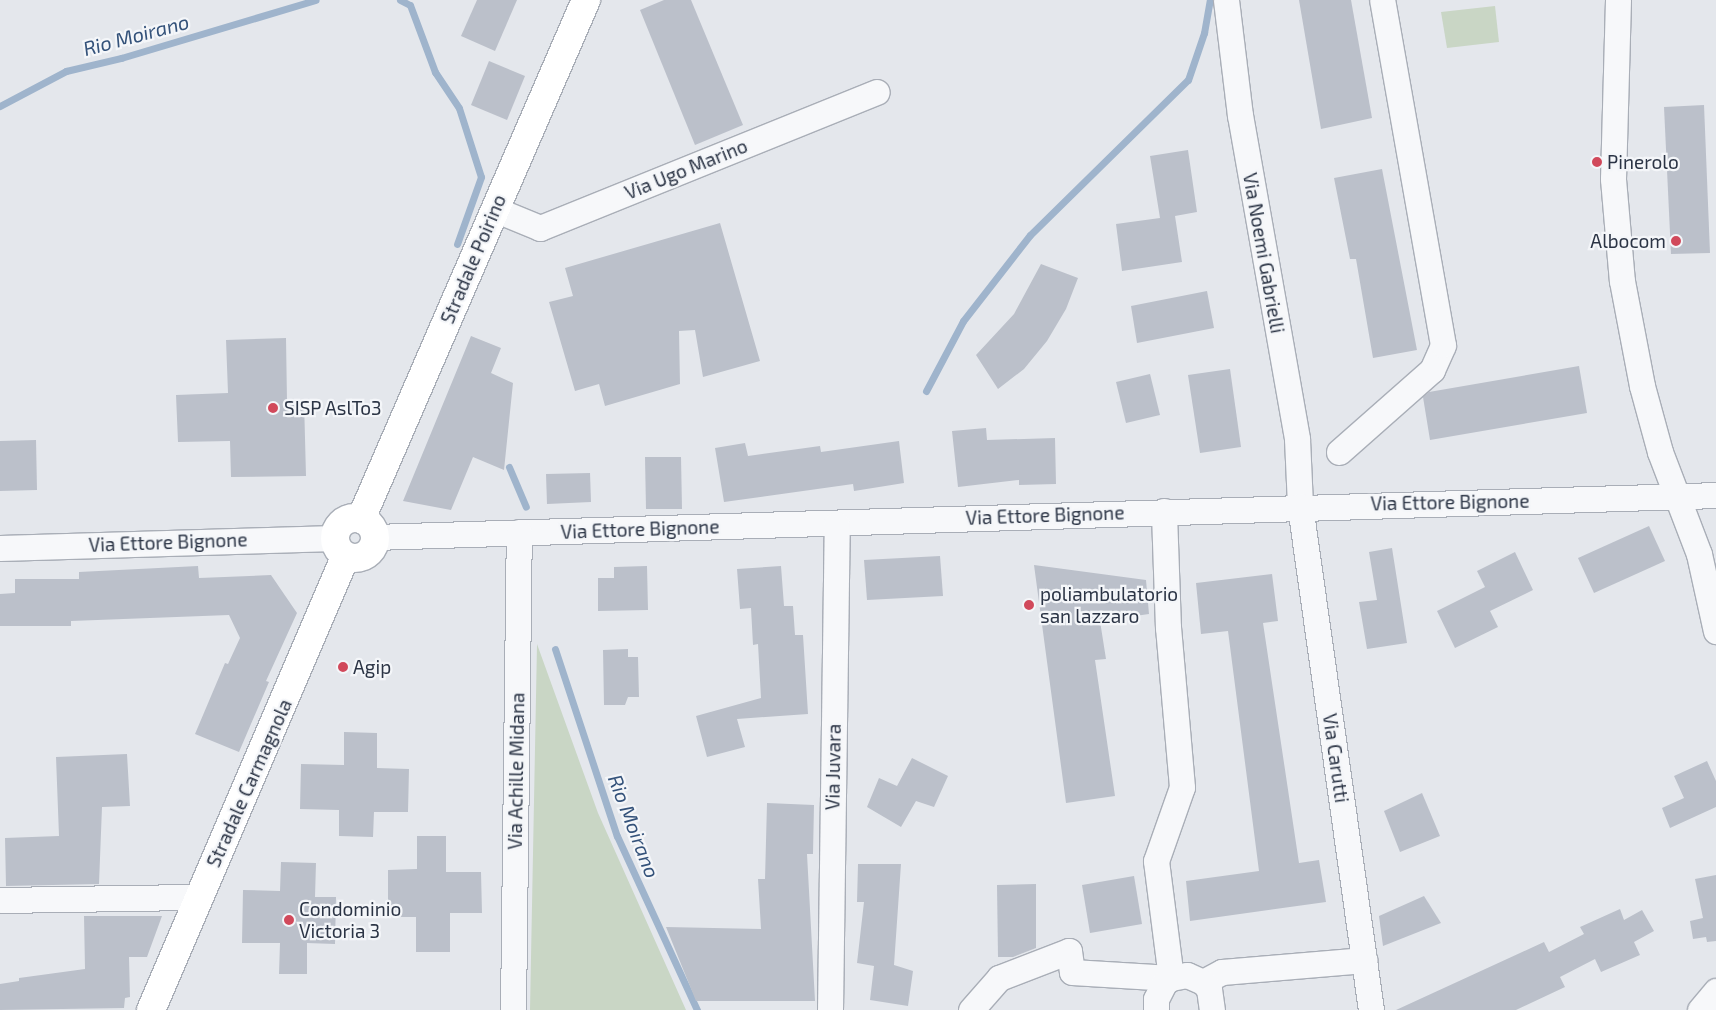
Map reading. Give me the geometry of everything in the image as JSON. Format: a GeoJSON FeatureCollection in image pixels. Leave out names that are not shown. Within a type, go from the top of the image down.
{"type":"FeatureCollection","features":[{"type":"Feature","properties":{"kind":"main road","name":"Stradale Poirino"},"geometry":{"type":"LineString","coordinates":[[341,547],[366,554],[368,528],[494,210],[586,0]]}},
{"type":"Feature","properties":{"kind":"main road","name":"Stradale Carmagnola"},"geometry":{"type":"LineString","coordinates":[[152,1010],[341,547]]}},
{"type":"Feature","properties":{"kind":"street","name":"Via Noemi Gabrielli"},"geometry":{"type":"LineString","coordinates":[[1226,0],[1240,115],[1297,439],[1300,506]]}},
{"type":"Feature","properties":{"kind":"street"},"geometry":{"type":"LineString","coordinates":[[1339,452],[1432,370],[1443,345],[1382,0]]}},
{"type":"Feature","properties":{"kind":"street"},"geometry":{"type":"LineString","coordinates":[[1618,0],[1613,82],[1615,233],[1642,386],[1660,452],[1698,554],[1716,631]]}},
{"type":"Feature","properties":{"kind":"street","name":"Via Ugo Marino"},"geometry":{"type":"LineString","coordinates":[[494,210],[540,228],[877,92]]}},
{"type":"Feature","properties":{"kind":"street","name":"Via Ettore Bignone"},"geometry":{"type":"LineString","coordinates":[[368,528],[519,532],[837,524],[1300,506],[1716,496]]}},
{"type":"Feature","properties":{"kind":"street","name":"Via Carutti"},"geometry":{"type":"LineString","coordinates":[[1300,506],[1371,1010]]}},
{"type":"Feature","properties":{"kind":"street"},"geometry":{"type":"LineString","coordinates":[[1164,511],[1168,628],[1182,787],[1156,861],[1171,978]]}},
{"type":"Feature","properties":{"kind":"street","name":"Via Juvara"},"geometry":{"type":"LineString","coordinates":[[830,1010],[837,524]]}},
{"type":"Feature","properties":{"kind":"street","name":"Via Achille Midana"},"geometry":{"type":"LineString","coordinates":[[513,1010],[519,532]]}},
{"type":"Feature","properties":{"kind":"street","name":"Via Ettore Bignone"},"geometry":{"type":"LineString","coordinates":[[0,548],[341,547]]}},
{"type":"Feature","properties":{"kind":"street"},"geometry":{"type":"LineString","coordinates":[[0,900],[199,897]]}},
{"type":"Feature","properties":{"kind":"street"},"geometry":{"type":"LineString","coordinates":[[971,1010],[999,978],[1069,951],[1072,972],[1171,978],[1188,975],[1203,982],[1212,997],[1212,1010]]}},
{"type":"Feature","properties":{"kind":"street"},"geometry":{"type":"LineString","coordinates":[[1203,982],[1222,972],[1364,960]]}},
{"type":"Feature","properties":{"kind":"street"},"geometry":{"type":"LineString","coordinates":[[1156,1010],[1158,990],[1171,978]]}},
{"type":"Feature","properties":{"kind":"street"},"geometry":{"type":"LineString","coordinates":[[1700,1010],[1716,991]]}},
{"type":"Feature","properties":{"kind":"green space"},"geometry":{"type":"Polygon","coordinates":[[[1495,6],[1499,42],[1447,48],[1441,12],[1495,6]]]}},
{"type":"Feature","properties":{"kind":"green space"},"geometry":{"type":"Polygon","coordinates":[[[537,644],[598,813],[686,1010],[530,1010],[537,644]]]}},
{"type":"Feature","properties":{"kind":"building"},"geometry":{"type":"Polygon","coordinates":[[[477,0],[517,0],[495,51],[461,36],[477,0]]]}},
{"type":"Feature","properties":{"kind":"building"},"geometry":{"type":"Polygon","coordinates":[[[664,0],[691,0],[743,125],[695,145],[640,10],[664,0]]]}},
{"type":"Feature","properties":{"kind":"building"},"geometry":{"type":"Polygon","coordinates":[[[1299,0],[1351,0],[1372,118],[1321,129],[1299,0]]]}},
{"type":"Feature","properties":{"kind":"building"},"geometry":{"type":"Polygon","coordinates":[[[489,61],[525,76],[507,120],[471,105],[489,61]]]}},
{"type":"Feature","properties":{"kind":"building"},"geometry":{"type":"Polygon","coordinates":[[[1704,105],[1710,253],[1671,254],[1664,107],[1704,105]]]}},
{"type":"Feature","properties":{"kind":"building"},"geometry":{"type":"Polygon","coordinates":[[[1188,150],[1197,212],[1175,216],[1182,262],[1122,271],[1116,224],[1160,218],[1150,156],[1188,150]]]}},
{"type":"Feature","properties":{"kind":"building"},"geometry":{"type":"Polygon","coordinates":[[[1382,169],[1417,350],[1373,358],[1356,259],[1350,259],[1334,178],[1382,169]]]}},
{"type":"Feature","properties":{"kind":"building"},"geometry":{"type":"Polygon","coordinates":[[[720,223],[760,361],[703,377],[695,330],[679,331],[680,384],[605,406],[599,384],[575,391],[549,302],[573,296],[565,268],[720,223]]]}},
{"type":"Feature","properties":{"kind":"building"},"geometry":{"type":"Polygon","coordinates":[[[1041,264],[1078,278],[1066,309],[1047,341],[1024,369],[998,389],[976,355],[1014,314],[1041,264]]]}},
{"type":"Feature","properties":{"kind":"building"},"geometry":{"type":"Polygon","coordinates":[[[1207,291],[1214,328],[1137,343],[1131,306],[1207,291]]]}},
{"type":"Feature","properties":{"kind":"building"},"geometry":{"type":"Polygon","coordinates":[[[471,336],[501,348],[491,373],[513,383],[504,470],[473,457],[451,510],[403,501],[471,336]]]}},
{"type":"Feature","properties":{"kind":"building","name":"SISP AslTo3"},"geometry":{"type":"Polygon","coordinates":[[[286,338],[287,401],[304,400],[306,476],[231,477],[230,441],[178,442],[176,395],[228,393],[226,340],[286,338]]]}},
{"type":"Feature","properties":{"kind":"building"},"geometry":{"type":"Polygon","coordinates":[[[1579,366],[1587,413],[1430,440],[1423,397],[1429,392],[1579,366]]]}},
{"type":"Feature","properties":{"kind":"building"},"geometry":{"type":"Polygon","coordinates":[[[1230,369],[1241,447],[1200,453],[1188,375],[1230,369]]]}},
{"type":"Feature","properties":{"kind":"building"},"geometry":{"type":"Polygon","coordinates":[[[1150,374],[1160,415],[1126,423],[1116,382],[1150,374]]]}},
{"type":"Feature","properties":{"kind":"building"},"geometry":{"type":"Polygon","coordinates":[[[986,428],[987,440],[1055,438],[1056,484],[1019,485],[1019,480],[958,487],[952,431],[986,428]]]}},
{"type":"Feature","properties":{"kind":"building"},"geometry":{"type":"Polygon","coordinates":[[[36,440],[37,490],[0,491],[0,441],[36,440]]]}},
{"type":"Feature","properties":{"kind":"building"},"geometry":{"type":"Polygon","coordinates":[[[899,441],[904,483],[854,491],[853,484],[724,502],[715,448],[745,443],[748,456],[820,446],[821,452],[899,441]]]}},
{"type":"Feature","properties":{"kind":"building"},"geometry":{"type":"Polygon","coordinates":[[[645,457],[681,457],[682,509],[646,509],[645,457]]]}},
{"type":"Feature","properties":{"kind":"building"},"geometry":{"type":"Polygon","coordinates":[[[590,473],[591,502],[547,504],[546,474],[590,473]]]}},
{"type":"Feature","properties":{"kind":"building"},"geometry":{"type":"Polygon","coordinates":[[[1649,526],[1665,561],[1594,593],[1578,558],[1649,526]]]}},
{"type":"Feature","properties":{"kind":"building"},"geometry":{"type":"Polygon","coordinates":[[[1392,548],[1407,643],[1367,649],[1359,602],[1377,600],[1369,552],[1392,548]]]}},
{"type":"Feature","properties":{"kind":"building"},"geometry":{"type":"Polygon","coordinates":[[[1515,552],[1533,590],[1490,611],[1498,627],[1455,648],[1437,611],[1485,587],[1477,571],[1515,552]]]}},
{"type":"Feature","properties":{"kind":"building"},"geometry":{"type":"Polygon","coordinates":[[[940,556],[943,596],[867,600],[864,560],[940,556]]]}},
{"type":"Feature","properties":{"kind":"building"},"geometry":{"type":"Polygon","coordinates":[[[1034,565],[1146,580],[1149,614],[1100,621],[1106,659],[1095,660],[1115,796],[1066,803],[1034,565]]]}},
{"type":"Feature","properties":{"kind":"building"},"geometry":{"type":"Polygon","coordinates":[[[198,566],[199,578],[271,575],[297,613],[266,681],[269,682],[239,752],[195,734],[225,663],[228,664],[240,638],[229,615],[71,621],[71,626],[0,626],[0,594],[15,593],[15,579],[79,579],[79,572],[198,566]]]}},
{"type":"Feature","properties":{"kind":"building"},"geometry":{"type":"Polygon","coordinates":[[[647,566],[648,610],[598,611],[598,578],[614,578],[614,567],[647,566]]]}},
{"type":"Feature","properties":{"kind":"building"},"geometry":{"type":"Polygon","coordinates":[[[781,566],[784,606],[793,606],[795,635],[803,635],[808,714],[737,719],[745,747],[707,757],[696,716],[761,698],[758,644],[753,645],[751,608],[740,609],[737,569],[781,566]]]}},
{"type":"Feature","properties":{"kind":"building"},"geometry":{"type":"Polygon","coordinates":[[[1272,574],[1278,621],[1263,623],[1299,863],[1319,860],[1326,902],[1190,921],[1186,881],[1259,871],[1228,631],[1201,634],[1196,583],[1272,574]]]}},
{"type":"Feature","properties":{"kind":"building"},"geometry":{"type":"Polygon","coordinates":[[[628,649],[628,657],[638,657],[639,697],[628,697],[625,705],[604,705],[603,650],[628,649]]]}},
{"type":"Feature","properties":{"kind":"building"},"geometry":{"type":"Polygon","coordinates":[[[344,732],[377,733],[377,768],[409,769],[408,812],[374,812],[373,837],[339,836],[339,810],[300,809],[301,764],[344,765],[344,732]]]}},
{"type":"Feature","properties":{"kind":"building"},"geometry":{"type":"Polygon","coordinates":[[[127,754],[130,806],[102,807],[99,884],[6,886],[5,838],[59,836],[56,757],[127,754]]]}},
{"type":"Feature","properties":{"kind":"building"},"geometry":{"type":"Polygon","coordinates":[[[912,758],[948,776],[934,807],[916,801],[901,827],[867,807],[879,778],[897,786],[912,758]]]}},
{"type":"Feature","properties":{"kind":"building"},"geometry":{"type":"Polygon","coordinates":[[[1707,761],[1716,781],[1716,807],[1670,828],[1662,808],[1684,798],[1674,776],[1707,761]]]}},
{"type":"Feature","properties":{"kind":"building"},"geometry":{"type":"Polygon","coordinates":[[[1422,793],[1440,836],[1400,852],[1384,811],[1422,793]]]}},
{"type":"Feature","properties":{"kind":"building"},"geometry":{"type":"Polygon","coordinates":[[[767,803],[814,805],[813,854],[807,854],[815,1001],[696,1001],[666,927],[761,929],[758,879],[765,879],[767,803]]]}},
{"type":"Feature","properties":{"kind":"building"},"geometry":{"type":"Polygon","coordinates":[[[417,836],[446,836],[446,872],[481,872],[482,913],[450,913],[450,952],[416,952],[416,917],[388,917],[388,870],[417,869],[417,836]]]}},
{"type":"Feature","properties":{"kind":"building","name":"Condominio Victoria 3"},"geometry":{"type":"Polygon","coordinates":[[[281,862],[316,863],[315,897],[336,897],[335,944],[307,943],[307,974],[279,974],[280,943],[242,943],[243,890],[280,891],[281,862]]]}},
{"type":"Feature","properties":{"kind":"building"},"geometry":{"type":"Polygon","coordinates":[[[858,864],[901,864],[894,965],[913,971],[908,1006],[870,1000],[874,966],[857,963],[864,902],[857,902],[858,864]]]}},
{"type":"Feature","properties":{"kind":"building"},"geometry":{"type":"Polygon","coordinates":[[[1716,875],[1716,941],[1707,942],[1706,937],[1693,939],[1690,921],[1703,918],[1695,879],[1716,875]]]}},
{"type":"Feature","properties":{"kind":"building"},"geometry":{"type":"Polygon","coordinates":[[[1134,876],[1142,924],[1090,933],[1082,885],[1134,876]]]}},
{"type":"Feature","properties":{"kind":"building"},"geometry":{"type":"Polygon","coordinates":[[[1036,884],[1036,948],[1013,957],[998,957],[997,885],[1036,884]]]}},
{"type":"Feature","properties":{"kind":"building"},"geometry":{"type":"Polygon","coordinates":[[[1424,896],[1441,923],[1383,946],[1379,916],[1424,896]]]}},
{"type":"Feature","properties":{"kind":"building"},"geometry":{"type":"Polygon","coordinates":[[[1620,909],[1624,920],[1642,910],[1654,931],[1634,942],[1640,955],[1601,972],[1595,959],[1560,977],[1565,987],[1516,1010],[1396,1010],[1544,942],[1549,952],[1584,934],[1580,927],[1620,909]]]}},
{"type":"Feature","properties":{"kind":"building"},"geometry":{"type":"Polygon","coordinates":[[[84,916],[162,916],[147,957],[129,957],[130,997],[125,998],[124,1008],[0,1010],[0,984],[19,981],[19,978],[85,969],[84,916]]]}},
{"type":"Feature","properties":{"kind":"waterway","name":"Rio Moirano"},"geometry":{"type":"LineString","coordinates":[[0,106],[66,71],[121,58],[316,0]]}},
{"type":"Feature","properties":{"kind":"waterway"},"geometry":{"type":"LineString","coordinates":[[400,0],[410,5],[435,72],[459,108],[481,177],[457,244]]}},
{"type":"Feature","properties":{"kind":"waterway"},"geometry":{"type":"LineString","coordinates":[[926,391],[963,321],[1030,235],[1188,80],[1204,33],[1210,0]]}},
{"type":"Feature","properties":{"kind":"waterway"},"geometry":{"type":"LineString","coordinates":[[509,467],[526,507]]}},
{"type":"Feature","properties":{"kind":"waterway","name":"Rio Moirano"},"geometry":{"type":"LineString","coordinates":[[555,649],[617,836],[697,1010]]}},
{"type":"Feature","properties":{"kind":"place","name":"Pinerolo"},"geometry":{"type":"Point","coordinates":[1597,162]}},
{"type":"Feature","properties":{"kind":"place","name":"Albocom"},"geometry":{"type":"Point","coordinates":[1676,241]}},
{"type":"Feature","properties":{"kind":"place","name":"SISP AslTo3"},"geometry":{"type":"Point","coordinates":[273,408]}},
{"type":"Feature","properties":{"kind":"place","name":"poliambulatorio san lazzaro"},"geometry":{"type":"Point","coordinates":[1029,605]}},
{"type":"Feature","properties":{"kind":"place","name":"Agip"},"geometry":{"type":"Point","coordinates":[343,667]}},
{"type":"Feature","properties":{"kind":"place","name":"Condominio Victoria 3"},"geometry":{"type":"Point","coordinates":[289,920]}}]}
